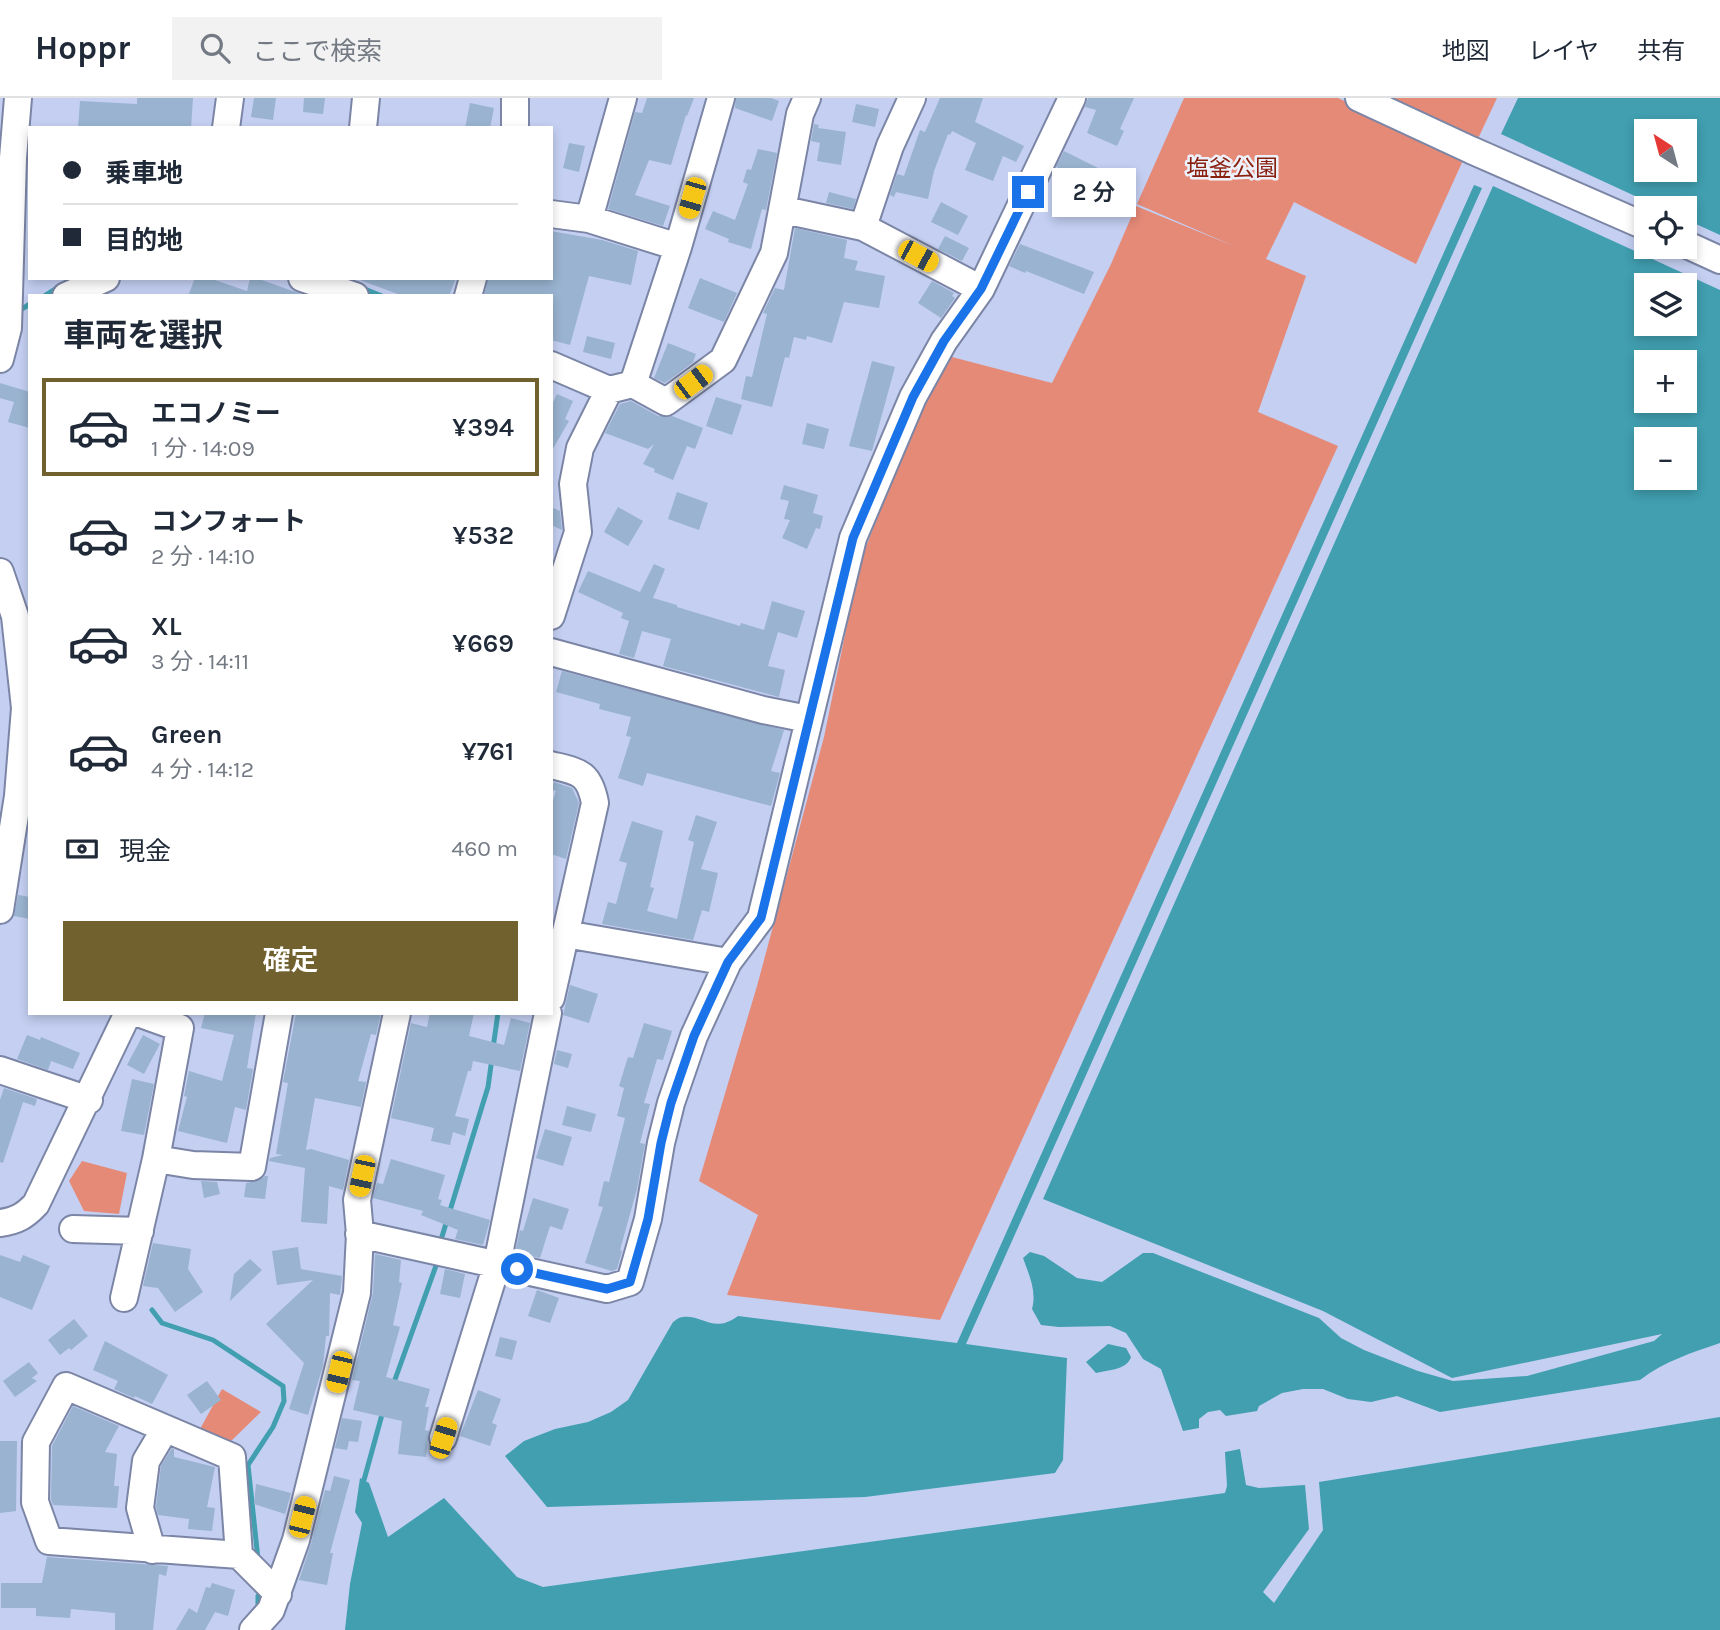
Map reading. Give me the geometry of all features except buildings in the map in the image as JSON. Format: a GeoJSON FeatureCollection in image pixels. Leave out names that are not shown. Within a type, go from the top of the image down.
{"type":"FeatureCollection","features":[{"type":"Feature","properties":{"kind":"street"},"geometry":{"type":"LineString","coordinates":[[0,359],[13,323],[14,158],[18,98]]}},
{"type":"Feature","properties":{"kind":"street"},"geometry":{"type":"LineString","coordinates":[[226,126],[230,98]]}},
{"type":"Feature","properties":{"kind":"street"},"geometry":{"type":"LineString","coordinates":[[363,126],[366,98]]}},
{"type":"Feature","properties":{"kind":"street"},"geometry":{"type":"LineString","coordinates":[[515,98],[515,126]]}},
{"type":"Feature","properties":{"kind":"street"},"geometry":{"type":"LineString","coordinates":[[589,219],[623,98]]}},
{"type":"Feature","properties":{"kind":"street"},"geometry":{"type":"LineString","coordinates":[[553,609],[578,532],[573,484],[580,448],[621,387],[678,247],[721,98]]}},
{"type":"Feature","properties":{"kind":"street"},"geometry":{"type":"LineString","coordinates":[[553,366],[666,402],[723,360],[774,253],[800,114],[807,98]]}},
{"type":"Feature","properties":{"kind":"street"},"geometry":{"type":"LineString","coordinates":[[863,227],[890,145],[912,98]]}},
{"type":"Feature","properties":{"kind":"street"},"geometry":{"type":"LineString","coordinates":[[359,1234],[607,1289],[630,1282],[648,1219],[671,1103],[694,1036],[728,962],[761,918],[853,538],[913,397],[944,341],[981,289],[1072,98]]}},
{"type":"Feature","properties":{"kind":"street"},"geometry":{"type":"LineString","coordinates":[[1359,98],[1634,221]]}},
{"type":"Feature","properties":{"kind":"street"},"geometry":{"type":"LineString","coordinates":[[784,210],[863,227],[981,289]]}},
{"type":"Feature","properties":{"kind":"street"},"geometry":{"type":"LineString","coordinates":[[553,214],[589,219],[678,247]]}},
{"type":"Feature","properties":{"kind":"street"},"geometry":{"type":"LineString","coordinates":[[1697,249],[1720,260]]}},
{"type":"Feature","properties":{"kind":"street"},"geometry":{"type":"LineString","coordinates":[[70,294],[102,280]]}},
{"type":"Feature","properties":{"kind":"street"},"geometry":{"type":"LineString","coordinates":[[309,280],[345,290]]}},
{"type":"Feature","properties":{"kind":"street"},"geometry":{"type":"LineString","coordinates":[[0,572],[22,617],[25,708],[0,910]]}},
{"type":"Feature","properties":{"kind":"street"},"geometry":{"type":"LineString","coordinates":[[553,653],[763,710],[808,719]]}},
{"type":"Feature","properties":{"kind":"street"},"geometry":{"type":"LineString","coordinates":[[553,766],[578,772],[591,784],[594,803],[553,989]]}},
{"type":"Feature","properties":{"kind":"street"},"geometry":{"type":"LineString","coordinates":[[565,934],[728,962]]}},
{"type":"Feature","properties":{"kind":"street"},"geometry":{"type":"LineString","coordinates":[[0,1223],[26,1215],[36,1204],[89,1100],[127,1015]]}},
{"type":"Feature","properties":{"kind":"street"},"geometry":{"type":"LineString","coordinates":[[124,1298],[156,1159],[181,1021],[149,1015]]}},
{"type":"Feature","properties":{"kind":"street"},"geometry":{"type":"LineString","coordinates":[[156,1159],[192,1165],[252,1167],[279,1015]]}},
{"type":"Feature","properties":{"kind":"street"},"geometry":{"type":"LineString","coordinates":[[255,1629],[271,1610],[296,1540],[357,1293],[357,1200],[397,1015]]}},
{"type":"Feature","properties":{"kind":"street"},"geometry":{"type":"LineString","coordinates":[[443,1438],[497,1264],[548,1015]]}},
{"type":"Feature","properties":{"kind":"street"},"geometry":{"type":"LineString","coordinates":[[0,1070],[89,1100]]}},
{"type":"Feature","properties":{"kind":"street"},"geometry":{"type":"LineString","coordinates":[[73,1229],[139,1231]]}},
{"type":"Feature","properties":{"kind":"street"},"geometry":{"type":"LineString","coordinates":[[239,1556],[232,1457],[66,1386],[36,1442],[35,1502],[49,1541],[239,1556],[278,1594]]}},
{"type":"Feature","properties":{"kind":"street"},"geometry":{"type":"LineString","coordinates":[[152,1550],[140,1508],[146,1461],[165,1429]]}},
{"type":"Feature","properties":{"kind":"green space","name":"塩釜公園"},"geometry":{"type":"Polygon","coordinates":[[[1184,98],[1338,98],[1465,156],[1416,264],[1294,202],[1266,259],[1306,276],[1258,412],[1338,446],[940,1320],[727,1295],[758,1215],[699,1181],[757,986],[824,737],[860,562],[918,414],[948,356],[1052,383],[1111,264],[1136,206],[1236,247],[1137,204],[1184,98]]]}},
{"type":"Feature","properties":{"kind":"green space"},"geometry":{"type":"Polygon","coordinates":[[[1382,98],[1497,98],[1476,143],[1382,98]]]}},
{"type":"Feature","properties":{"kind":"green space"},"geometry":{"type":"Polygon","coordinates":[[[82,1161],[127,1173],[119,1214],[84,1211],[69,1181],[82,1161]]]}},
{"type":"Feature","properties":{"kind":"green space"},"geometry":{"type":"Polygon","coordinates":[[[222,1389],[261,1412],[229,1443],[200,1429],[222,1389]]]}},
{"type":"Feature","properties":{"kind":"shaded area"},"geometry":{"type":"Polygon","coordinates":[[[1518,98],[1720,98],[1720,235],[1697,224],[1697,196],[1635,196],[1501,134],[1518,98]]]}},
{"type":"Feature","properties":{"kind":"shaded area"},"geometry":{"type":"Polygon","coordinates":[[[1474,185],[1482,188],[966,1344],[1067,1358],[1063,1460],[1055,1473],[865,1497],[547,1507],[505,1456],[524,1441],[555,1429],[588,1422],[611,1412],[628,1400],[673,1322],[680,1318],[690,1317],[715,1324],[738,1316],[957,1343],[1474,185]]]}},
{"type":"Feature","properties":{"kind":"shaded area"},"geometry":{"type":"Polygon","coordinates":[[[1493,186],[1634,251],[1634,259],[1652,259],[1683,273],[1634,273],[1634,336],[1697,336],[1697,279],[1720,290],[1720,1343],[1669,1363],[1640,1380],[1440,1412],[1397,1396],[1371,1402],[1348,1399],[1323,1389],[1303,1389],[1282,1393],[1259,1406],[1257,1411],[1226,1416],[1220,1410],[1208,1412],[1199,1419],[1199,1428],[1183,1431],[1161,1369],[1143,1359],[1126,1333],[1110,1326],[1041,1325],[1032,1309],[1033,1289],[1023,1258],[1030,1252],[1044,1256],[1077,1278],[1102,1282],[1143,1253],[1153,1253],[1319,1318],[1341,1338],[1364,1350],[1453,1381],[1527,1376],[1654,1341],[1662,1334],[1452,1378],[1323,1311],[1043,1199],[1493,186]]]}},
{"type":"Feature","properties":{"kind":"shaded area"},"geometry":{"type":"Polygon","coordinates":[[[1108,1344],[1126,1348],[1131,1357],[1126,1365],[1096,1373],[1086,1362],[1108,1344]]]}},
{"type":"Feature","properties":{"kind":"shaded area"},"geometry":{"type":"Polygon","coordinates":[[[1720,1417],[1720,1630],[345,1630],[350,1584],[362,1523],[355,1512],[360,1478],[369,1483],[388,1537],[444,1498],[517,1577],[543,1587],[1225,1493],[1225,1452],[1240,1449],[1246,1485],[1259,1488],[1305,1485],[1309,1529],[1263,1592],[1274,1603],[1323,1530],[1319,1482],[1720,1417]]]}},
{"type":"Feature","properties":{"kind":"waterway"},"geometry":{"type":"LineString","coordinates":[[47,294],[70,280]]}},
{"type":"Feature","properties":{"kind":"waterway"},"geometry":{"type":"LineString","coordinates":[[367,290],[377,294]]}},
{"type":"Feature","properties":{"kind":"waterway"},"geometry":{"type":"LineString","coordinates":[[20,310],[28,305]]}},
{"type":"Feature","properties":{"kind":"waterway"},"geometry":{"type":"LineString","coordinates":[[493,1048],[498,1015]]}},
{"type":"Feature","properties":{"kind":"waterway"},"geometry":{"type":"LineString","coordinates":[[440,1243],[488,1087],[492,1058]]}},
{"type":"Feature","properties":{"kind":"waterway"},"geometry":{"type":"LineString","coordinates":[[393,1385],[437,1263]]}},
{"type":"Feature","properties":{"kind":"waterway"},"geometry":{"type":"LineString","coordinates":[[152,1310],[162,1323],[213,1340],[283,1386],[284,1401],[273,1427],[248,1465],[258,1559]]}},
{"type":"Feature","properties":{"kind":"waterway"},"geometry":{"type":"LineString","coordinates":[[364,1480],[383,1411]]}},
{"type":"Feature","properties":{"kind":"waterway"},"geometry":{"type":"LineString","coordinates":[[258,1596],[258,1608]]}},
{"type":"Feature","properties":{"kind":"route"},"geometry":{"type":"LineString","coordinates":[[517,1269],[607,1289],[630,1282],[648,1219],[671,1103],[694,1036],[728,962],[761,918],[853,538],[913,397],[944,341],[981,289],[1028,192]]}}]}
